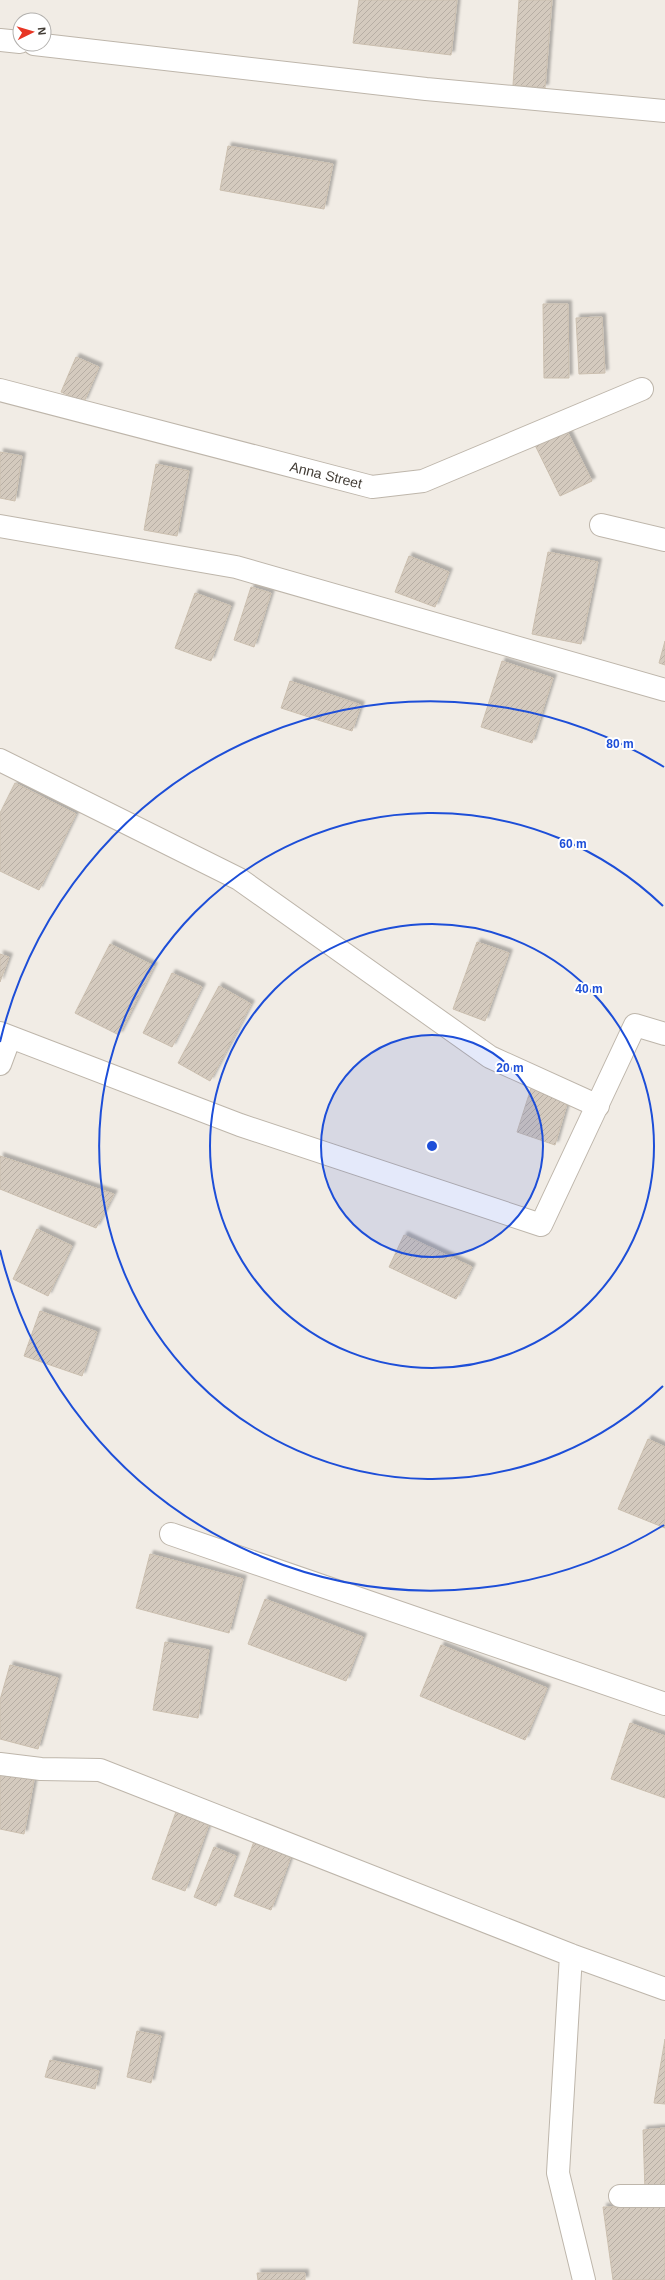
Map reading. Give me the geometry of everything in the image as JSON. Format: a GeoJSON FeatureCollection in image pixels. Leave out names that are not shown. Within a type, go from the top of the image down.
{"type":"FeatureCollection","features":[{"type":"Feature","properties":{"kind":"street"},"geometry":{"type":"LineString","coordinates":[[0,40],[12,41]]}},
{"type":"Feature","properties":{"kind":"street"},"geometry":{"type":"LineString","coordinates":[[52,46],[426,89],[665,111]]}},
{"type":"Feature","properties":{"kind":"street","name":"Anna Street"},"geometry":{"type":"LineString","coordinates":[[0,390],[372,487],[423,481],[642,389]]}},
{"type":"Feature","properties":{"kind":"street"},"geometry":{"type":"LineString","coordinates":[[601,525],[665,540]]}},
{"type":"Feature","properties":{"kind":"street"},"geometry":{"type":"LineString","coordinates":[[0,526],[236,567],[665,690]]}},
{"type":"Feature","properties":{"kind":"street"},"geometry":{"type":"LineString","coordinates":[[0,760],[238,879],[490,1057],[598,1106]]}},
{"type":"Feature","properties":{"kind":"street"},"geometry":{"type":"LineString","coordinates":[[0,1064],[5,1035],[240,1125],[541,1225],[635,1025],[665,1034]]}},
{"type":"Feature","properties":{"kind":"street"},"geometry":{"type":"LineString","coordinates":[[171,1534],[665,1704]]}},
{"type":"Feature","properties":{"kind":"street"},"geometry":{"type":"LineString","coordinates":[[0,1764],[42,1769],[100,1770],[571,1955],[665,1989]]}},
{"type":"Feature","properties":{"kind":"street"},"geometry":{"type":"LineString","coordinates":[[571,1955],[558,2173],[584,2280]]}},
{"type":"Feature","properties":{"kind":"street"},"geometry":{"type":"LineString","coordinates":[[620,2196],[665,2196]]}},
{"type":"Feature","properties":{"kind":"building"},"geometry":{"type":"Polygon","coordinates":[[[359,0],[457,0],[451,55],[353,43],[359,0]]]}},
{"type":"Feature","properties":{"kind":"building"},"geometry":{"type":"Polygon","coordinates":[[[519,0],[552,0],[545,88],[513,85],[519,0]]]}},
{"type":"Feature","properties":{"kind":"building"},"geometry":{"type":"Polygon","coordinates":[[[228,146],[333,164],[324,209],[220,190],[228,146]]]}},
{"type":"Feature","properties":{"kind":"building"},"geometry":{"type":"Polygon","coordinates":[[[543,304],[568,304],[569,378],[544,378],[543,304]]]}},
{"type":"Feature","properties":{"kind":"building"},"geometry":{"type":"Polygon","coordinates":[[[602,317],[605,373],[579,374],[576,318],[602,317]]]}},
{"type":"Feature","properties":{"kind":"building"},"geometry":{"type":"Polygon","coordinates":[[[76,357],[99,367],[84,402],[61,392],[76,357]]]}},
{"type":"Feature","properties":{"kind":"building"},"geometry":{"type":"Polygon","coordinates":[[[563,423],[592,481],[560,496],[532,439],[563,423]]]}},
{"type":"Feature","properties":{"kind":"building"},"geometry":{"type":"Polygon","coordinates":[[[0,452],[22,456],[15,501],[0,498],[0,452]]]}},
{"type":"Feature","properties":{"kind":"building"},"geometry":{"type":"Polygon","coordinates":[[[156,464],[189,471],[177,536],[144,530],[156,464]]]}},
{"type":"Feature","properties":{"kind":"building"},"geometry":{"type":"Polygon","coordinates":[[[548,552],[598,562],[581,644],[532,634],[548,552]]]}},
{"type":"Feature","properties":{"kind":"building"},"geometry":{"type":"Polygon","coordinates":[[[409,556],[449,572],[435,607],[395,592],[409,556]]]}},
{"type":"Feature","properties":{"kind":"building"},"geometry":{"type":"Polygon","coordinates":[[[251,587],[271,593],[254,647],[234,640],[251,587]]]}},
{"type":"Feature","properties":{"kind":"building"},"geometry":{"type":"Polygon","coordinates":[[[195,593],[231,606],[211,661],[175,648],[195,593]]]}},
{"type":"Feature","properties":{"kind":"building"},"geometry":{"type":"Polygon","coordinates":[[[665,641],[665,665],[659,663],[665,641]]]}},
{"type":"Feature","properties":{"kind":"building"},"geometry":{"type":"Polygon","coordinates":[[[502,661],[553,678],[532,743],[481,727],[502,661]]]}},
{"type":"Feature","properties":{"kind":"building"},"geometry":{"type":"Polygon","coordinates":[[[290,681],[361,705],[352,731],[281,708],[290,681]]]}},
{"type":"Feature","properties":{"kind":"building"},"geometry":{"type":"Polygon","coordinates":[[[15,783],[76,814],[39,890],[0,871],[0,813],[15,783]]]}},
{"type":"Feature","properties":{"kind":"building"},"geometry":{"type":"Polygon","coordinates":[[[477,942],[509,953],[485,1021],[453,1009],[477,942]]]}},
{"type":"Feature","properties":{"kind":"building"},"geometry":{"type":"Polygon","coordinates":[[[110,944],[154,966],[119,1035],[75,1013],[110,944]]]}},
{"type":"Feature","properties":{"kind":"building"},"geometry":{"type":"Polygon","coordinates":[[[0,954],[9,957],[0,982],[0,954]]]}},
{"type":"Feature","properties":{"kind":"building"},"geometry":{"type":"Polygon","coordinates":[[[172,973],[202,987],[172,1047],[143,1033],[172,973]]]}},
{"type":"Feature","properties":{"kind":"building"},"geometry":{"type":"Polygon","coordinates":[[[219,986],[251,1004],[210,1081],[178,1063],[219,986]]]}},
{"type":"Feature","properties":{"kind":"building"},"geometry":{"type":"Polygon","coordinates":[[[532,1085],[569,1097],[555,1145],[517,1132],[532,1085]]]}},
{"type":"Feature","properties":{"kind":"building"},"geometry":{"type":"Polygon","coordinates":[[[0,1156],[114,1194],[96,1228],[0,1189],[0,1156]]]}},
{"type":"Feature","properties":{"kind":"building"},"geometry":{"type":"Polygon","coordinates":[[[37,1229],[72,1246],[48,1296],[13,1279],[37,1229]]]}},
{"type":"Feature","properties":{"kind":"building"},"geometry":{"type":"Polygon","coordinates":[[[404,1235],[472,1267],[456,1299],[389,1267],[404,1235]]]}},
{"type":"Feature","properties":{"kind":"building"},"geometry":{"type":"Polygon","coordinates":[[[40,1311],[97,1332],[82,1376],[24,1356],[40,1311]]]}},
{"type":"Feature","properties":{"kind":"building"},"geometry":{"type":"Polygon","coordinates":[[[648,1439],[665,1447],[665,1528],[618,1509],[648,1439]]]}},
{"type":"Feature","properties":{"kind":"building"},"geometry":{"type":"Polygon","coordinates":[[[150,1554],[243,1579],[229,1633],[136,1608],[150,1554]]]}},
{"type":"Feature","properties":{"kind":"building"},"geometry":{"type":"Polygon","coordinates":[[[265,1599],[363,1637],[346,1681],[248,1644],[265,1599]]]}},
{"type":"Feature","properties":{"kind":"building"},"geometry":{"type":"Polygon","coordinates":[[[165,1642],[209,1650],[198,1718],[153,1710],[165,1642]]]}},
{"type":"Feature","properties":{"kind":"building"},"geometry":{"type":"Polygon","coordinates":[[[441,1645],[547,1688],[525,1740],[420,1696],[441,1645]]]}},
{"type":"Feature","properties":{"kind":"building"},"geometry":{"type":"Polygon","coordinates":[[[10,1665],[58,1678],[38,1749],[0,1739],[0,1700],[10,1665]]]}},
{"type":"Feature","properties":{"kind":"building"},"geometry":{"type":"Polygon","coordinates":[[[630,1723],[665,1736],[665,1798],[611,1779],[630,1723]]]}},
{"type":"Feature","properties":{"kind":"building"},"geometry":{"type":"Polygon","coordinates":[[[0,1773],[34,1780],[24,1834],[0,1829],[0,1773]]]}},
{"type":"Feature","properties":{"kind":"building"},"geometry":{"type":"Polygon","coordinates":[[[177,1809],[210,1821],[185,1891],[152,1879],[177,1809]]]}},
{"type":"Feature","properties":{"kind":"building"},"geometry":{"type":"Polygon","coordinates":[[[256,1836],[293,1851],[271,1910],[234,1896],[256,1836]]]}},
{"type":"Feature","properties":{"kind":"building"},"geometry":{"type":"Polygon","coordinates":[[[214,1847],[236,1856],[216,1906],[194,1897],[214,1847]]]}},
{"type":"Feature","properties":{"kind":"building"},"geometry":{"type":"Polygon","coordinates":[[[137,2031],[161,2036],[151,2083],[127,2077],[137,2031]]]}},
{"type":"Feature","properties":{"kind":"building"},"geometry":{"type":"Polygon","coordinates":[[[665,2039],[665,2104],[654,2103],[665,2039]]]}},
{"type":"Feature","properties":{"kind":"building"},"geometry":{"type":"Polygon","coordinates":[[[50,2060],[99,2071],[95,2089],[45,2077],[50,2060]]]}},
{"type":"Feature","properties":{"kind":"building"},"geometry":{"type":"Polygon","coordinates":[[[665,2128],[665,2190],[645,2191],[643,2130],[665,2128]]]}},
{"type":"Feature","properties":{"kind":"building"},"geometry":{"type":"Polygon","coordinates":[[[603,2207],[665,2207],[665,2280],[613,2280],[603,2207]]]}},
{"type":"Feature","properties":{"kind":"building"},"geometry":{"type":"Polygon","coordinates":[[[257,2273],[305,2273],[305,2280],[258,2280],[257,2273]]]}}]}
